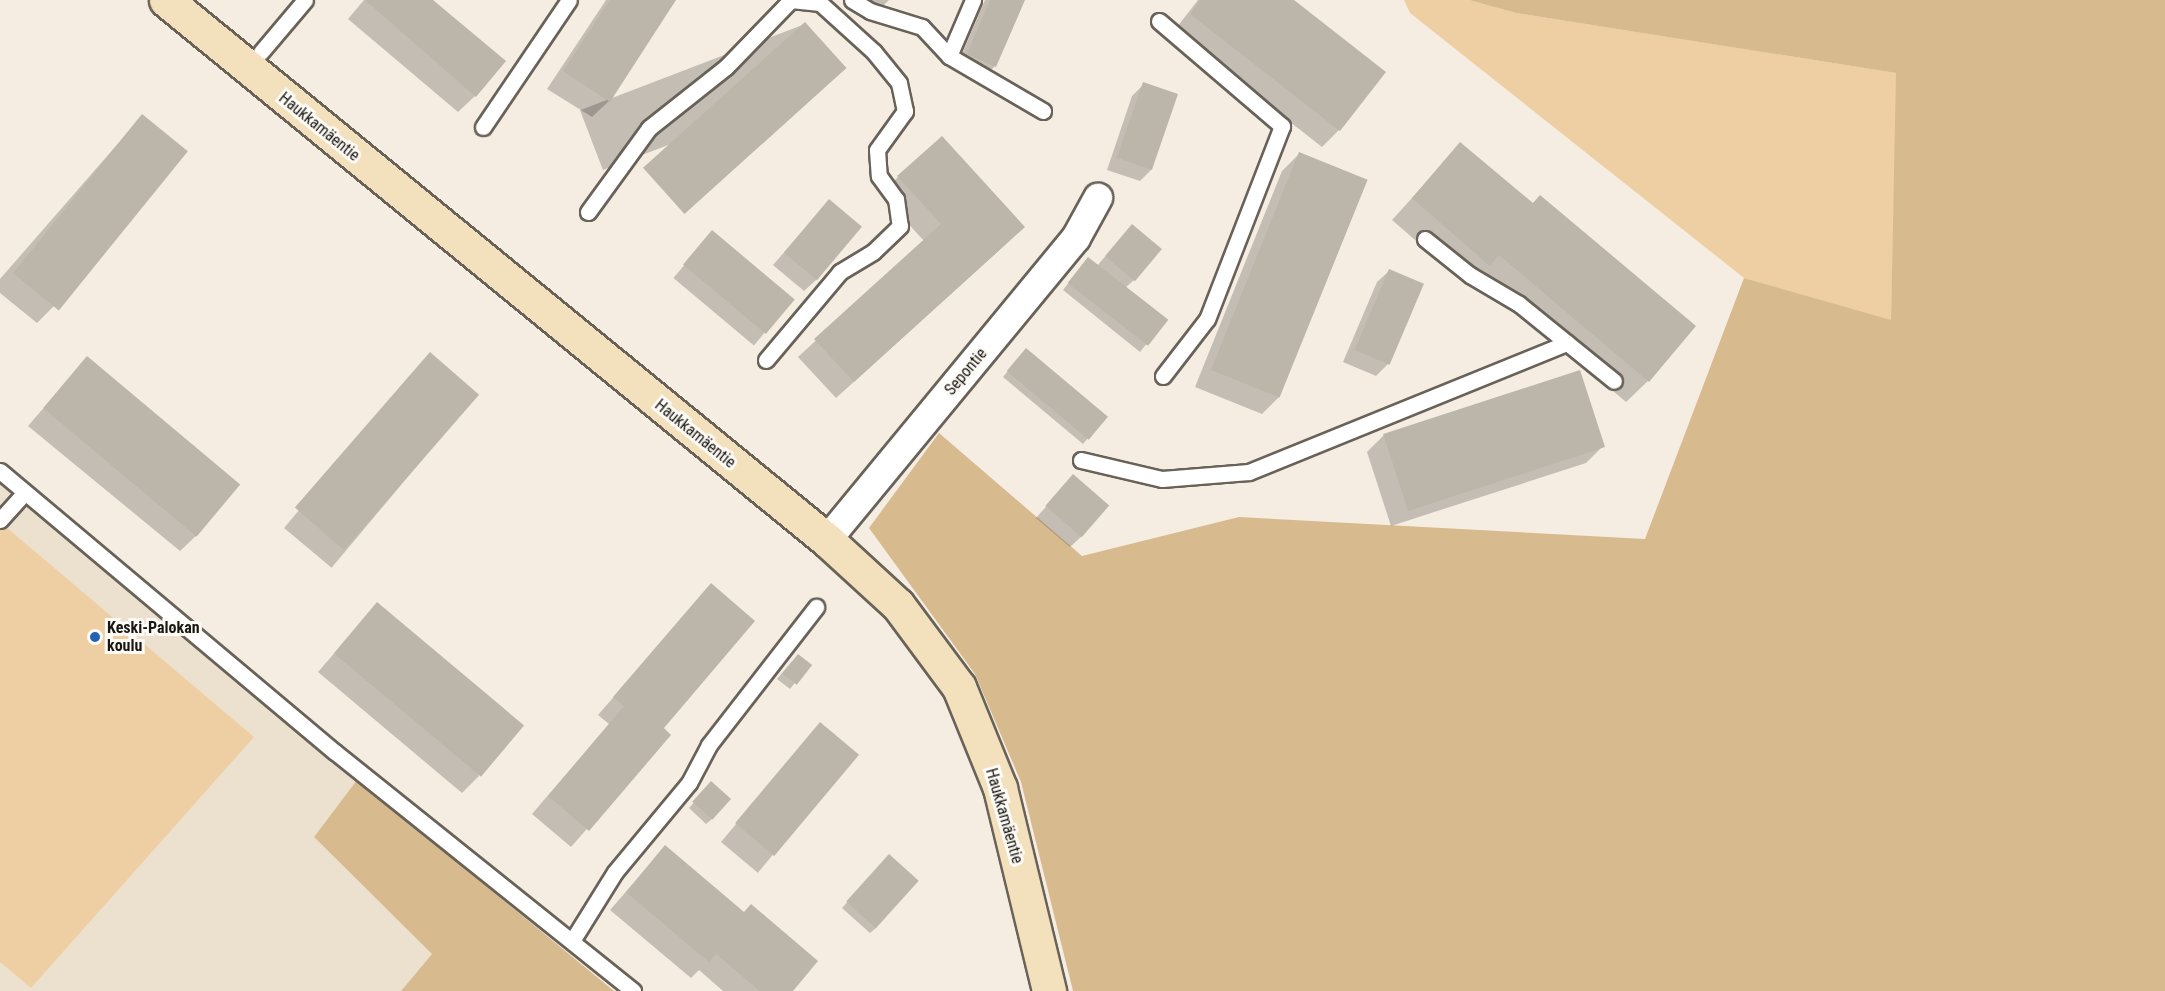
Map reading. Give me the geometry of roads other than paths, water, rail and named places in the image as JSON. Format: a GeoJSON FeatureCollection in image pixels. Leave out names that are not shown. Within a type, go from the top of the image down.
{"type":"FeatureCollection","features":[{"type":"Feature","properties":{"kind":"street","name":"Haukkamäentie"},"geometry":{"type":"LineString","coordinates":[[166,0],[827,540],[898,605],[959,687],[1000,788],[1049,991]]}},
{"type":"Feature","properties":{"kind":"street","name":"Sepontie"},"geometry":{"type":"LineString","coordinates":[[827,540],[1076,238],[1098,198]]}},
{"type":"Feature","properties":{"kind":"lane"},"geometry":{"type":"LineString","coordinates":[[261,52],[305,0]]}},
{"type":"Feature","properties":{"kind":"lane"},"geometry":{"type":"LineString","coordinates":[[483,127],[569,0]]}},
{"type":"Feature","properties":{"kind":"lane"},"geometry":{"type":"LineString","coordinates":[[588,212],[649,128],[726,67],[791,0],[820,3],[874,52],[899,83],[905,111],[878,150],[879,176],[896,200],[900,226],[873,252],[840,272],[766,360]]}},
{"type":"Feature","properties":{"kind":"lane"},"geometry":{"type":"LineString","coordinates":[[852,0],[870,11],[922,27],[949,56],[1043,111]]}},
{"type":"Feature","properties":{"kind":"lane"},"geometry":{"type":"LineString","coordinates":[[949,56],[974,0]]}},
{"type":"Feature","properties":{"kind":"lane"},"geometry":{"type":"LineString","coordinates":[[1159,21],[1282,126],[1207,319],[1162,376]]}},
{"type":"Feature","properties":{"kind":"lane"},"geometry":{"type":"LineString","coordinates":[[1425,239],[1470,275],[1519,304],[1614,381]]}},
{"type":"Feature","properties":{"kind":"lane"},"geometry":{"type":"LineString","coordinates":[[1081,460],[1162,480],[1249,472],[1567,343]]}},
{"type":"Feature","properties":{"kind":"lane"},"geometry":{"type":"LineString","coordinates":[[0,471],[24,494],[334,752],[633,991]]}},
{"type":"Feature","properties":{"kind":"lane"},"geometry":{"type":"LineString","coordinates":[[0,520],[24,494]]}},
{"type":"Feature","properties":{"kind":"lane"},"geometry":{"type":"LineString","coordinates":[[572,941],[615,872],[689,783],[709,745],[816,607]]}},
{"type":"Feature","properties":{"kind":"place","name":"Keski-Palokan koulu"},"geometry":{"type":"Point","coordinates":[95,637]}}]}
